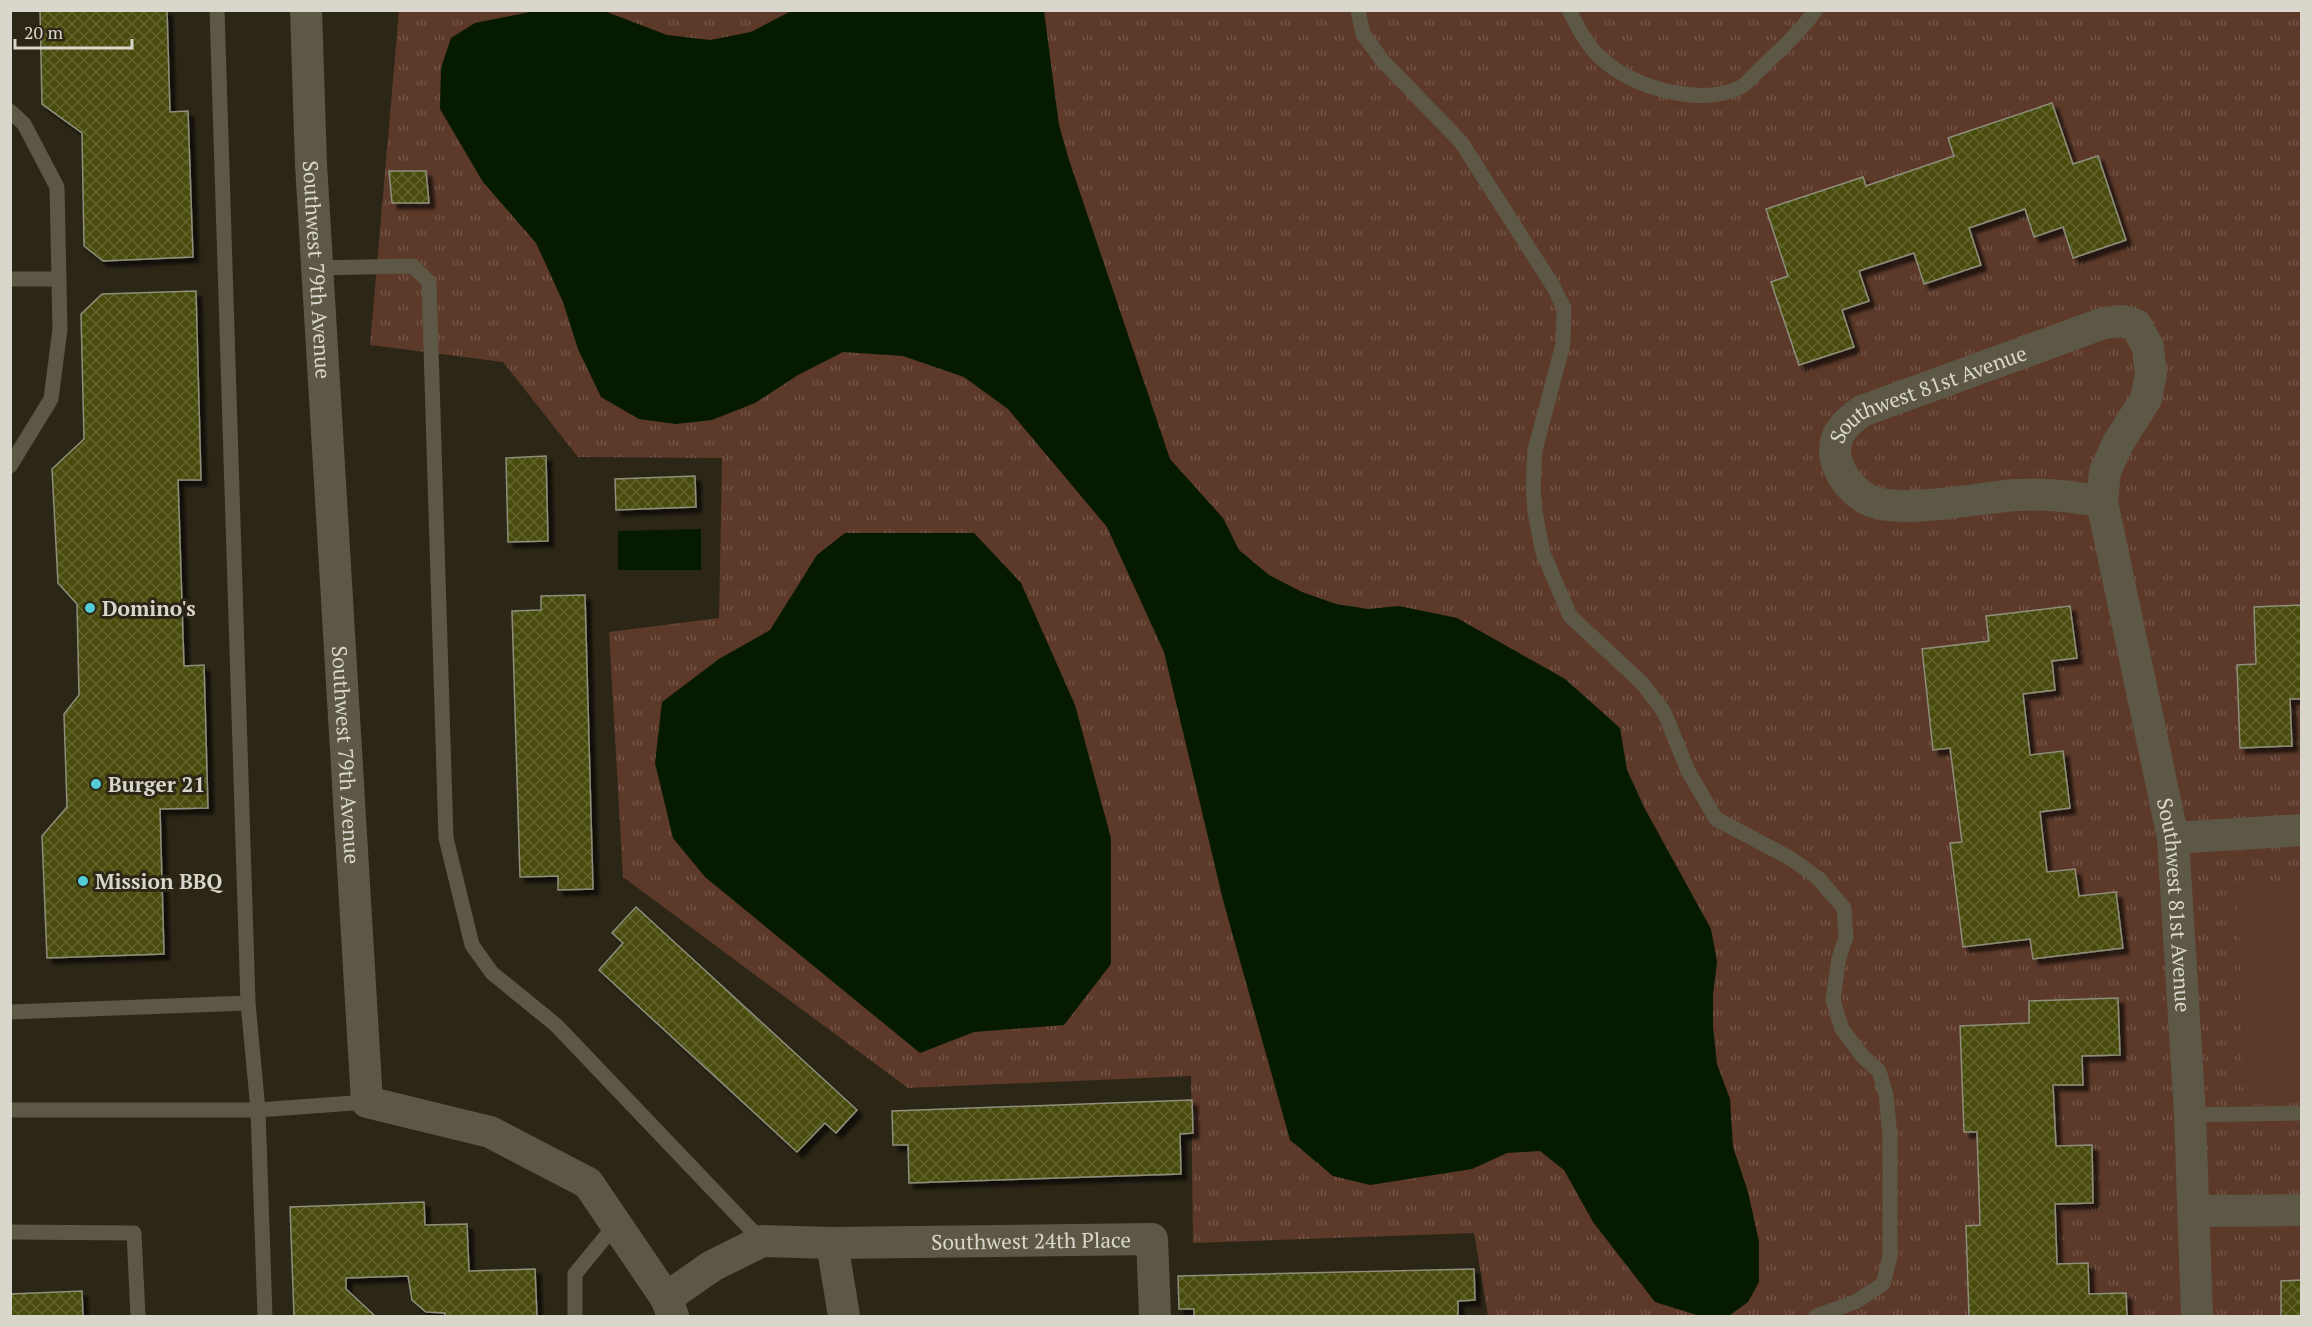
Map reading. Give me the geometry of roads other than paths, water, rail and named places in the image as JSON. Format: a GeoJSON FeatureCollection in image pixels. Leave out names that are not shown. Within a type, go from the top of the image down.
{"type":"FeatureCollection","features":[{"type":"Feature","properties":{"kind":"street","name":"Southwest 79th Avenue"},"geometry":{"type":"LineString","coordinates":[[306,10],[317,268],[367,1102]]}},
{"type":"Feature","properties":{"kind":"street","name":"Southwest 81st Avenue"},"geometry":{"type":"LineString","coordinates":[[2102,502],[2065,495],[2018,495],[1922,505],[1893,506],[1873,502],[1857,492],[1843,477],[1836,459],[1836,440],[1845,422],[1862,411],[2104,323],[2122,321],[2136,325],[2148,347],[2151,374],[2146,399],[2118,443],[2105,472],[2102,502],[2173,838],[2190,1115],[2197,1317]]}},
{"type":"Feature","properties":{"kind":"street"},"geometry":{"type":"LineString","coordinates":[[2173,838],[2301,830]]}},
{"type":"Feature","properties":{"kind":"street"},"geometry":{"type":"LineString","coordinates":[[367,1102],[490,1132],[588,1183],[670,1307]]}},
{"type":"Feature","properties":{"kind":"street"},"geometry":{"type":"LineString","coordinates":[[2193,1211],[2301,1210]]}},
{"type":"Feature","properties":{"kind":"street","name":"Southwest 24th Place"},"geometry":{"type":"LineString","coordinates":[[670,1307],[712,1266],[762,1241],[1152,1239],[1155,1317]]}},
{"type":"Feature","properties":{"kind":"street"},"geometry":{"type":"LineString","coordinates":[[832,1242],[844,1317]]}},
{"type":"Feature","properties":{"kind":"lane"},"geometry":{"type":"LineString","coordinates":[[217,10],[248,1003],[258,1110],[265,1317]]}},
{"type":"Feature","properties":{"kind":"lane"},"geometry":{"type":"LineString","coordinates":[[1358,10],[1363,34],[1382,60],[1461,142],[1564,308],[1563,344],[1535,450],[1533,485],[1535,512],[1543,553],[1570,616],[1643,684],[1664,712],[1688,771],[1716,819],[1790,858],[1818,878],[1844,908],[1846,937],[1839,958],[1833,1000],[1842,1029],[1863,1057],[1879,1071],[1886,1095],[1890,1136],[1890,1256],[1883,1284],[1855,1302],[1816,1317]]}},
{"type":"Feature","properties":{"kind":"lane"},"geometry":{"type":"LineString","coordinates":[[1569,10],[1582,36],[1602,60],[1638,83],[1664,90],[1707,96],[1741,88],[1807,23],[1816,10]]}},
{"type":"Feature","properties":{"kind":"lane"},"geometry":{"type":"LineString","coordinates":[[10,111],[24,124],[57,187],[60,329],[51,399],[21,452],[10,466]]}},
{"type":"Feature","properties":{"kind":"lane"},"geometry":{"type":"LineString","coordinates":[[317,268],[413,266],[429,282],[446,838],[472,945],[492,973],[556,1025],[762,1241]]}},
{"type":"Feature","properties":{"kind":"lane"},"geometry":{"type":"LineString","coordinates":[[10,279],[58,279]]}},
{"type":"Feature","properties":{"kind":"lane"},"geometry":{"type":"LineString","coordinates":[[10,1012],[248,1003]]}},
{"type":"Feature","properties":{"kind":"lane"},"geometry":{"type":"LineString","coordinates":[[10,1110],[258,1110],[367,1102]]}},
{"type":"Feature","properties":{"kind":"lane"},"geometry":{"type":"LineString","coordinates":[[2190,1115],[2301,1113]]}},
{"type":"Feature","properties":{"kind":"lane"},"geometry":{"type":"LineString","coordinates":[[575,1317],[575,1274],[616,1224]]}},
{"type":"Feature","properties":{"kind":"lane"},"geometry":{"type":"LineString","coordinates":[[10,1232],[134,1233],[138,1317]]}},
{"type":"Feature","properties":{"kind":"place","name":"Domino's"},"geometry":{"type":"Point","coordinates":[90,608]}},
{"type":"Feature","properties":{"kind":"place","name":"Burger 21"},"geometry":{"type":"Point","coordinates":[96,784]}},
{"type":"Feature","properties":{"kind":"place","name":"Mission BBQ"},"geometry":{"type":"Point","coordinates":[83,881]}}]}
